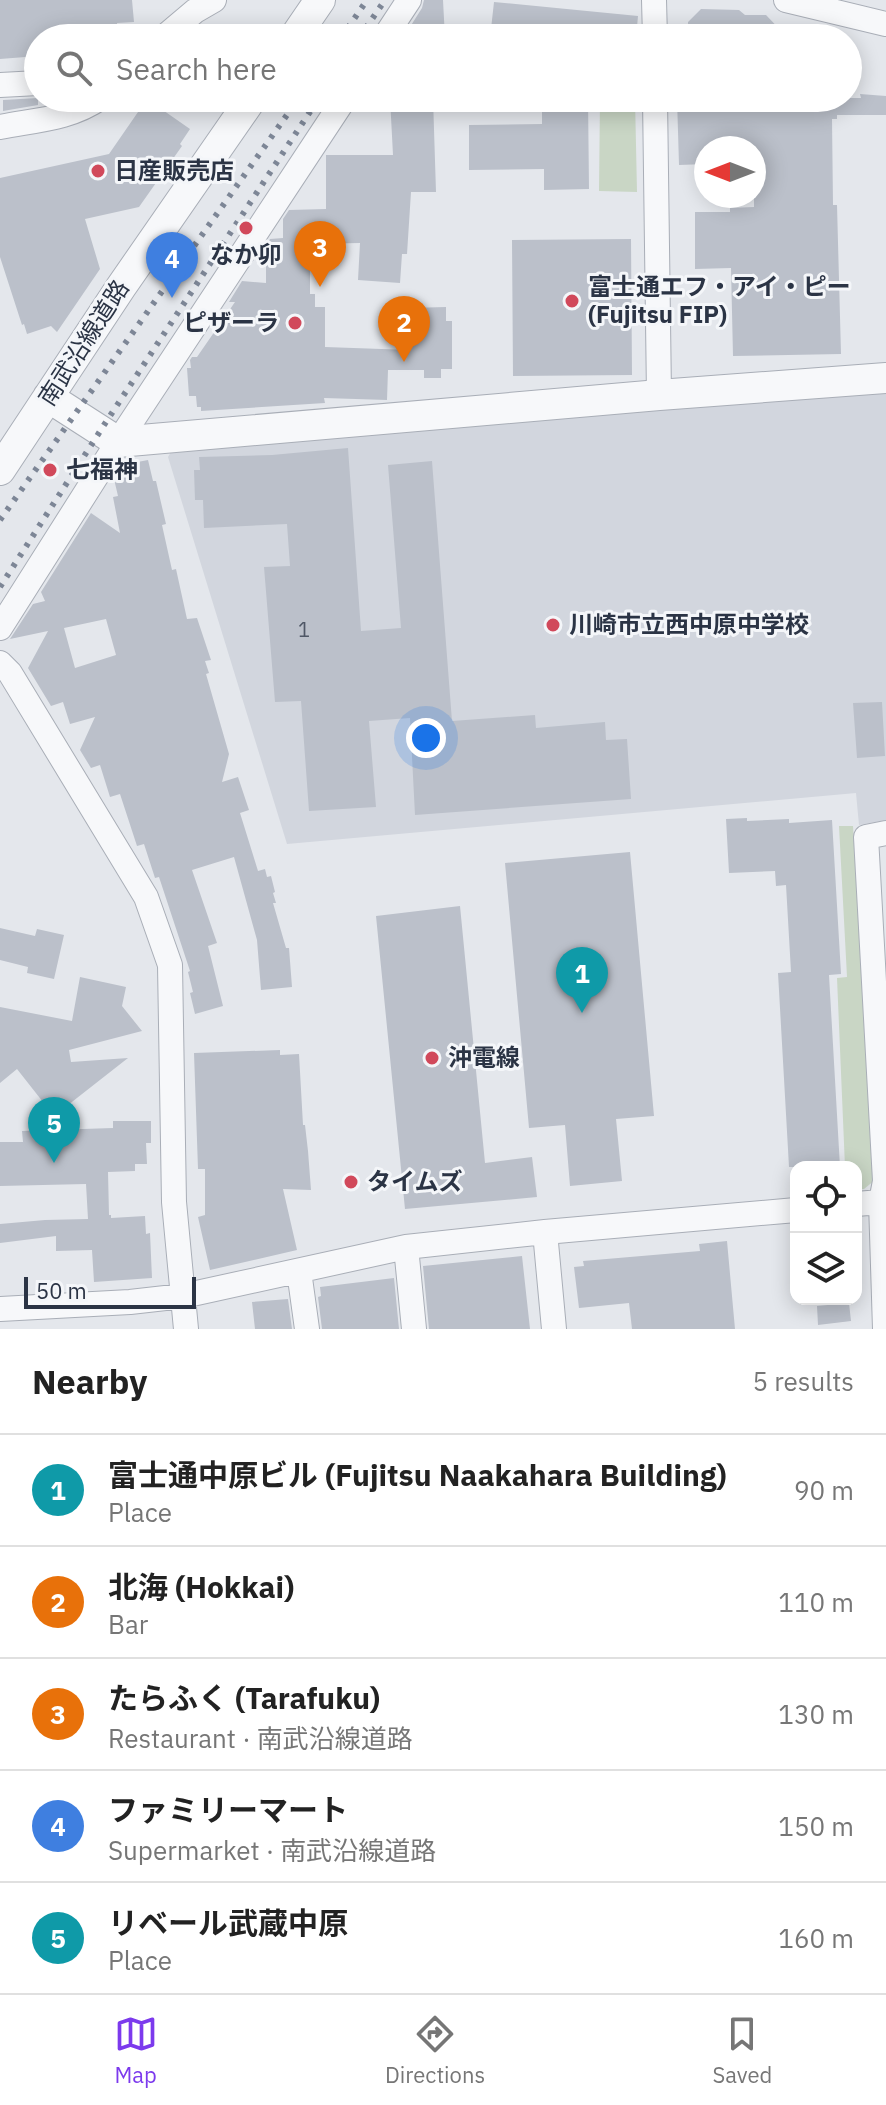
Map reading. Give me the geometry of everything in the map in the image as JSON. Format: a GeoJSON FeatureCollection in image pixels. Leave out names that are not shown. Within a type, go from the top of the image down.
{"type":"FeatureCollection","features":[{"type":"Feature","properties":{"kind":"street"},"geometry":{"type":"LineString","coordinates":[[180,24],[214,0]]}},
{"type":"Feature","properties":{"kind":"street"},"geometry":{"type":"LineString","coordinates":[[304,24],[320,0]]}},
{"type":"Feature","properties":{"kind":"street"},"geometry":{"type":"LineString","coordinates":[[393,24],[409,0]]}},
{"type":"Feature","properties":{"kind":"street"},"geometry":{"type":"LineString","coordinates":[[654,0],[655,24]]}},
{"type":"Feature","properties":{"kind":"street"},"geometry":{"type":"LineString","coordinates":[[786,0],[886,24]]}},
{"type":"Feature","properties":{"kind":"street"},"geometry":{"type":"LineString","coordinates":[[0,85],[24,84]]}},
{"type":"Feature","properties":{"kind":"street"},"geometry":{"type":"LineString","coordinates":[[0,127],[55,118],[72,112]]}},
{"type":"Feature","properties":{"kind":"street","name":"南武沿線道路"},"geometry":{"type":"LineString","coordinates":[[1,469],[121,287],[242,112]]}},
{"type":"Feature","properties":{"kind":"street"},"geometry":{"type":"LineString","coordinates":[[0,628],[118,442],[336,112]]}},
{"type":"Feature","properties":{"kind":"street"},"geometry":{"type":"LineString","coordinates":[[655,112],[659,395]]}},
{"type":"Feature","properties":{"kind":"street"},"geometry":{"type":"LineString","coordinates":[[48,397],[118,442],[886,378]]}},
{"type":"Feature","properties":{"kind":"street"},"geometry":{"type":"LineString","coordinates":[[0,663],[10,673],[146,897],[170,965],[173,1171],[186,1329]]}},
{"type":"Feature","properties":{"kind":"street"},"geometry":{"type":"LineString","coordinates":[[885,1329],[881,1055],[866,837],[886,833]]}},
{"type":"Feature","properties":{"kind":"street"},"geometry":{"type":"LineString","coordinates":[[862,1204],[881,1202]]}},
{"type":"Feature","properties":{"kind":"street"},"geometry":{"type":"LineString","coordinates":[[0,1309],[183,1296],[406,1247],[790,1211]]}},
{"type":"Feature","properties":{"kind":"street"},"geometry":{"type":"LineString","coordinates":[[545,1232],[554,1329]]}},
{"type":"Feature","properties":{"kind":"street"},"geometry":{"type":"LineString","coordinates":[[406,1247],[414,1329]]}},
{"type":"Feature","properties":{"kind":"street"},"geometry":{"type":"LineString","coordinates":[[299,1271],[307,1329]]}},
{"type":"Feature","properties":{"kind":"shaded area","name":"川崎市立西中原中学校"},"geometry":{"type":"Polygon","coordinates":[[[886,391],[886,820],[859,825],[856,793],[287,844],[168,457],[175,445],[886,391]]]}},
{"type":"Feature","properties":{"kind":"green space"},"geometry":{"type":"Polygon","coordinates":[[[600,112],[635,112],[637,192],[599,191],[600,112]]]}},
{"type":"Feature","properties":{"kind":"green space"},"geometry":{"type":"Polygon","coordinates":[[[839,826],[853,826],[875,1180],[864,1189],[862,1161],[845,1161],[837,978],[847,977],[839,826]]]}},
{"type":"Feature","properties":{"kind":"building"},"geometry":{"type":"Polygon","coordinates":[[[0,0],[132,0],[134,22],[24,24],[24,57],[0,59],[0,0]]]}},
{"type":"Feature","properties":{"kind":"building"},"geometry":{"type":"Polygon","coordinates":[[[424,0],[443,0],[444,24],[412,24],[424,0]]]}},
{"type":"Feature","properties":{"kind":"building"},"geometry":{"type":"Polygon","coordinates":[[[494,2],[638,16],[637,24],[492,24],[494,2]]]}},
{"type":"Feature","properties":{"kind":"building"},"geometry":{"type":"Polygon","coordinates":[[[701,9],[739,10],[745,15],[766,15],[775,24],[688,24],[701,9]]]}},
{"type":"Feature","properties":{"kind":"building"},"geometry":{"type":"Polygon","coordinates":[[[862,94],[886,96],[886,115],[837,115],[837,119],[832,119],[841,354],[733,356],[731,268],[695,269],[695,212],[766,208],[766,136],[694,136],[694,164],[679,165],[677,112],[862,112],[862,94]]]}},
{"type":"Feature","properties":{"kind":"building"},"geometry":{"type":"Polygon","coordinates":[[[24,99],[24,107],[3,111],[3,100],[24,99]]]}},
{"type":"Feature","properties":{"kind":"building"},"geometry":{"type":"Polygon","coordinates":[[[138,112],[166,112],[190,129],[180,144],[182,146],[139,207],[85,219],[100,269],[57,332],[51,326],[27,334],[0,257],[0,178],[109,154],[138,112]]]}},
{"type":"Feature","properties":{"kind":"building"},"geometry":{"type":"Polygon","coordinates":[[[391,112],[433,112],[436,192],[411,192],[407,254],[402,254],[400,283],[358,280],[360,243],[310,244],[310,294],[315,294],[315,307],[325,307],[325,347],[410,350],[409,308],[446,307],[446,321],[452,321],[452,369],[441,369],[441,378],[424,378],[424,370],[388,370],[387,400],[324,398],[325,403],[201,411],[201,407],[197,407],[196,396],[189,396],[187,368],[191,368],[190,360],[197,357],[235,302],[229,302],[242,281],[266,283],[266,246],[270,239],[283,238],[283,219],[289,210],[326,209],[326,155],[393,155],[391,112]]]}},
{"type":"Feature","properties":{"kind":"building"},"geometry":{"type":"Polygon","coordinates":[[[542,112],[588,112],[589,189],[544,190],[544,169],[469,170],[469,125],[542,124],[542,112]]]}},
{"type":"Feature","properties":{"kind":"building","name":"富士通エフ・アイ・ピー (Fujitsu FIP)"},"geometry":{"type":"Polygon","coordinates":[[[631,239],[632,375],[513,376],[512,240],[631,239]]]}},
{"type":"Feature","properties":{"kind":"building"},"geometry":{"type":"Polygon","coordinates":[[[348,448],[361,631],[401,628],[388,465],[432,461],[452,721],[535,715],[536,728],[605,722],[606,740],[627,739],[631,799],[415,815],[410,718],[369,721],[376,807],[309,811],[301,701],[275,702],[264,567],[290,566],[287,524],[204,528],[203,500],[195,500],[194,470],[200,470],[199,457],[272,455],[348,448]]]}},
{"type":"Feature","properties":{"kind":"building"},"geometry":{"type":"Polygon","coordinates":[[[148,460],[153,481],[156,481],[172,570],[176,569],[187,619],[197,618],[211,660],[205,661],[209,673],[206,674],[229,754],[222,782],[238,777],[249,810],[240,813],[258,871],[265,869],[267,877],[271,876],[276,903],[273,903],[286,948],[289,948],[292,987],[261,990],[257,940],[234,857],[192,870],[217,943],[208,946],[223,1006],[195,1014],[190,993],[193,992],[190,971],[159,877],[155,878],[144,844],[137,846],[120,794],[110,797],[100,765],[91,768],[80,750],[95,717],[70,724],[63,702],[51,706],[28,668],[48,631],[10,639],[33,604],[45,601],[41,592],[91,513],[120,533],[113,497],[118,496],[114,479],[125,476],[122,465],[148,460]],[[106,619],[64,628],[75,668],[116,655],[106,619]]]}},
{"type":"Feature","properties":{"kind":"building"},"geometry":{"type":"Polygon","coordinates":[[[882,702],[885,756],[857,758],[853,703],[882,702]]]}},
{"type":"Feature","properties":{"kind":"building"},"geometry":{"type":"Polygon","coordinates":[[[726,819],[789,819],[789,823],[832,820],[841,974],[829,975],[840,1161],[790,1161],[789,1167],[778,973],[791,972],[786,885],[776,886],[775,871],[729,873],[726,819]]]}},
{"type":"Feature","properties":{"kind":"building"},"geometry":{"type":"Polygon","coordinates":[[[630,852],[654,1116],[616,1119],[622,1181],[570,1186],[565,1125],[529,1128],[505,863],[630,852]]]}},
{"type":"Feature","properties":{"kind":"building","name":"沖電線"},"geometry":{"type":"Polygon","coordinates":[[[460,906],[485,1163],[532,1157],[537,1197],[405,1209],[376,916],[460,906]]]}},
{"type":"Feature","properties":{"kind":"building"},"geometry":{"type":"Polygon","coordinates":[[[0,928],[35,936],[37,929],[64,935],[54,979],[27,973],[28,967],[0,960],[0,928]]]}},
{"type":"Feature","properties":{"kind":"building"},"geometry":{"type":"Polygon","coordinates":[[[80,977],[126,987],[122,1006],[142,1031],[69,1050],[71,1062],[128,1058],[54,1116],[17,1069],[0,1083],[0,1007],[72,1021],[80,977]]]}},
{"type":"Feature","properties":{"kind":"building"},"geometry":{"type":"Polygon","coordinates":[[[280,1050],[280,1055],[299,1054],[303,1125],[308,1151],[311,1190],[283,1189],[297,1250],[210,1270],[198,1217],[205,1215],[205,1169],[198,1169],[194,1053],[280,1050]]]}},
{"type":"Feature","properties":{"kind":"building"},"geometry":{"type":"Polygon","coordinates":[[[113,1121],[151,1121],[151,1143],[146,1143],[147,1164],[135,1164],[135,1171],[108,1172],[111,1218],[145,1216],[146,1234],[150,1233],[152,1278],[94,1282],[92,1250],[56,1251],[56,1236],[0,1243],[0,1224],[88,1219],[86,1184],[0,1186],[0,1142],[23,1142],[22,1131],[113,1128],[113,1121]]]}},
{"type":"Feature","properties":{"kind":"building"},"geometry":{"type":"Polygon","coordinates":[[[727,1241],[735,1329],[632,1329],[629,1303],[579,1308],[574,1267],[584,1266],[583,1261],[700,1251],[699,1244],[727,1241]]]}},
{"type":"Feature","properties":{"kind":"building"},"geometry":{"type":"Polygon","coordinates":[[[522,1256],[530,1329],[429,1329],[423,1266],[522,1256]]]}},
{"type":"Feature","properties":{"kind":"building"},"geometry":{"type":"Polygon","coordinates":[[[394,1278],[399,1329],[322,1329],[318,1297],[321,1296],[320,1287],[394,1278]]]}},
{"type":"Feature","properties":{"kind":"building"},"geometry":{"type":"Polygon","coordinates":[[[288,1299],[292,1329],[255,1329],[252,1302],[288,1299]]]}},
{"type":"Feature","properties":{"kind":"building"},"geometry":{"type":"Polygon","coordinates":[[[849,1305],[851,1321],[818,1325],[817,1306],[849,1305]]]}},
{"type":"Feature","properties":{"kind":"railway"},"geometry":{"type":"LineString","coordinates":[[351,24],[367,0]]}},
{"type":"Feature","properties":{"kind":"railway"},"geometry":{"type":"LineString","coordinates":[[369,24],[385,0]]}},
{"type":"Feature","properties":{"kind":"railway"},"geometry":{"type":"LineString","coordinates":[[0,520],[289,112]]}},
{"type":"Feature","properties":{"kind":"railway"},"geometry":{"type":"LineString","coordinates":[[0,587],[310,112]]}},
{"type":"Feature","properties":{"kind":"place","name":"日産販売店"},"geometry":{"type":"Point","coordinates":[98,171]}},
{"type":"Feature","properties":{"kind":"place","name":"なか卯"},"geometry":{"type":"Point","coordinates":[246,228]}},
{"type":"Feature","properties":{"kind":"place","name":"たらふく (Tarafuku)"},"geometry":{"type":"Point","coordinates":[320,287]}},
{"type":"Feature","properties":{"kind":"place","name":"ファミリーマート"},"geometry":{"type":"Point","coordinates":[172,298]}},
{"type":"Feature","properties":{"kind":"place","name":"富士通エフ・アイ・ピー (Fujitsu FIP)"},"geometry":{"type":"Point","coordinates":[572,301]}},
{"type":"Feature","properties":{"kind":"place","name":"ピザーラ"},"geometry":{"type":"Point","coordinates":[295,323]}},
{"type":"Feature","properties":{"kind":"place","name":"北海 (Hokkai)"},"geometry":{"type":"Point","coordinates":[404,362]}},
{"type":"Feature","properties":{"kind":"place","name":"七福神"},"geometry":{"type":"Point","coordinates":[50,470]}},
{"type":"Feature","properties":{"kind":"place","name":"川崎市立西中原中学校"},"geometry":{"type":"Point","coordinates":[553,625]}},
{"type":"Feature","properties":{"kind":"place","name":"富士通中原ビル (Fujitsu Naakahara Building)"},"geometry":{"type":"Point","coordinates":[582,1013]}},
{"type":"Feature","properties":{"kind":"place","name":"沖電線"},"geometry":{"type":"Point","coordinates":[432,1058]}},
{"type":"Feature","properties":{"kind":"place","name":"リベール武蔵中原"},"geometry":{"type":"Point","coordinates":[54,1163]}},
{"type":"Feature","properties":{"kind":"place","name":"タイムズ"},"geometry":{"type":"Point","coordinates":[351,1182]}}]}
